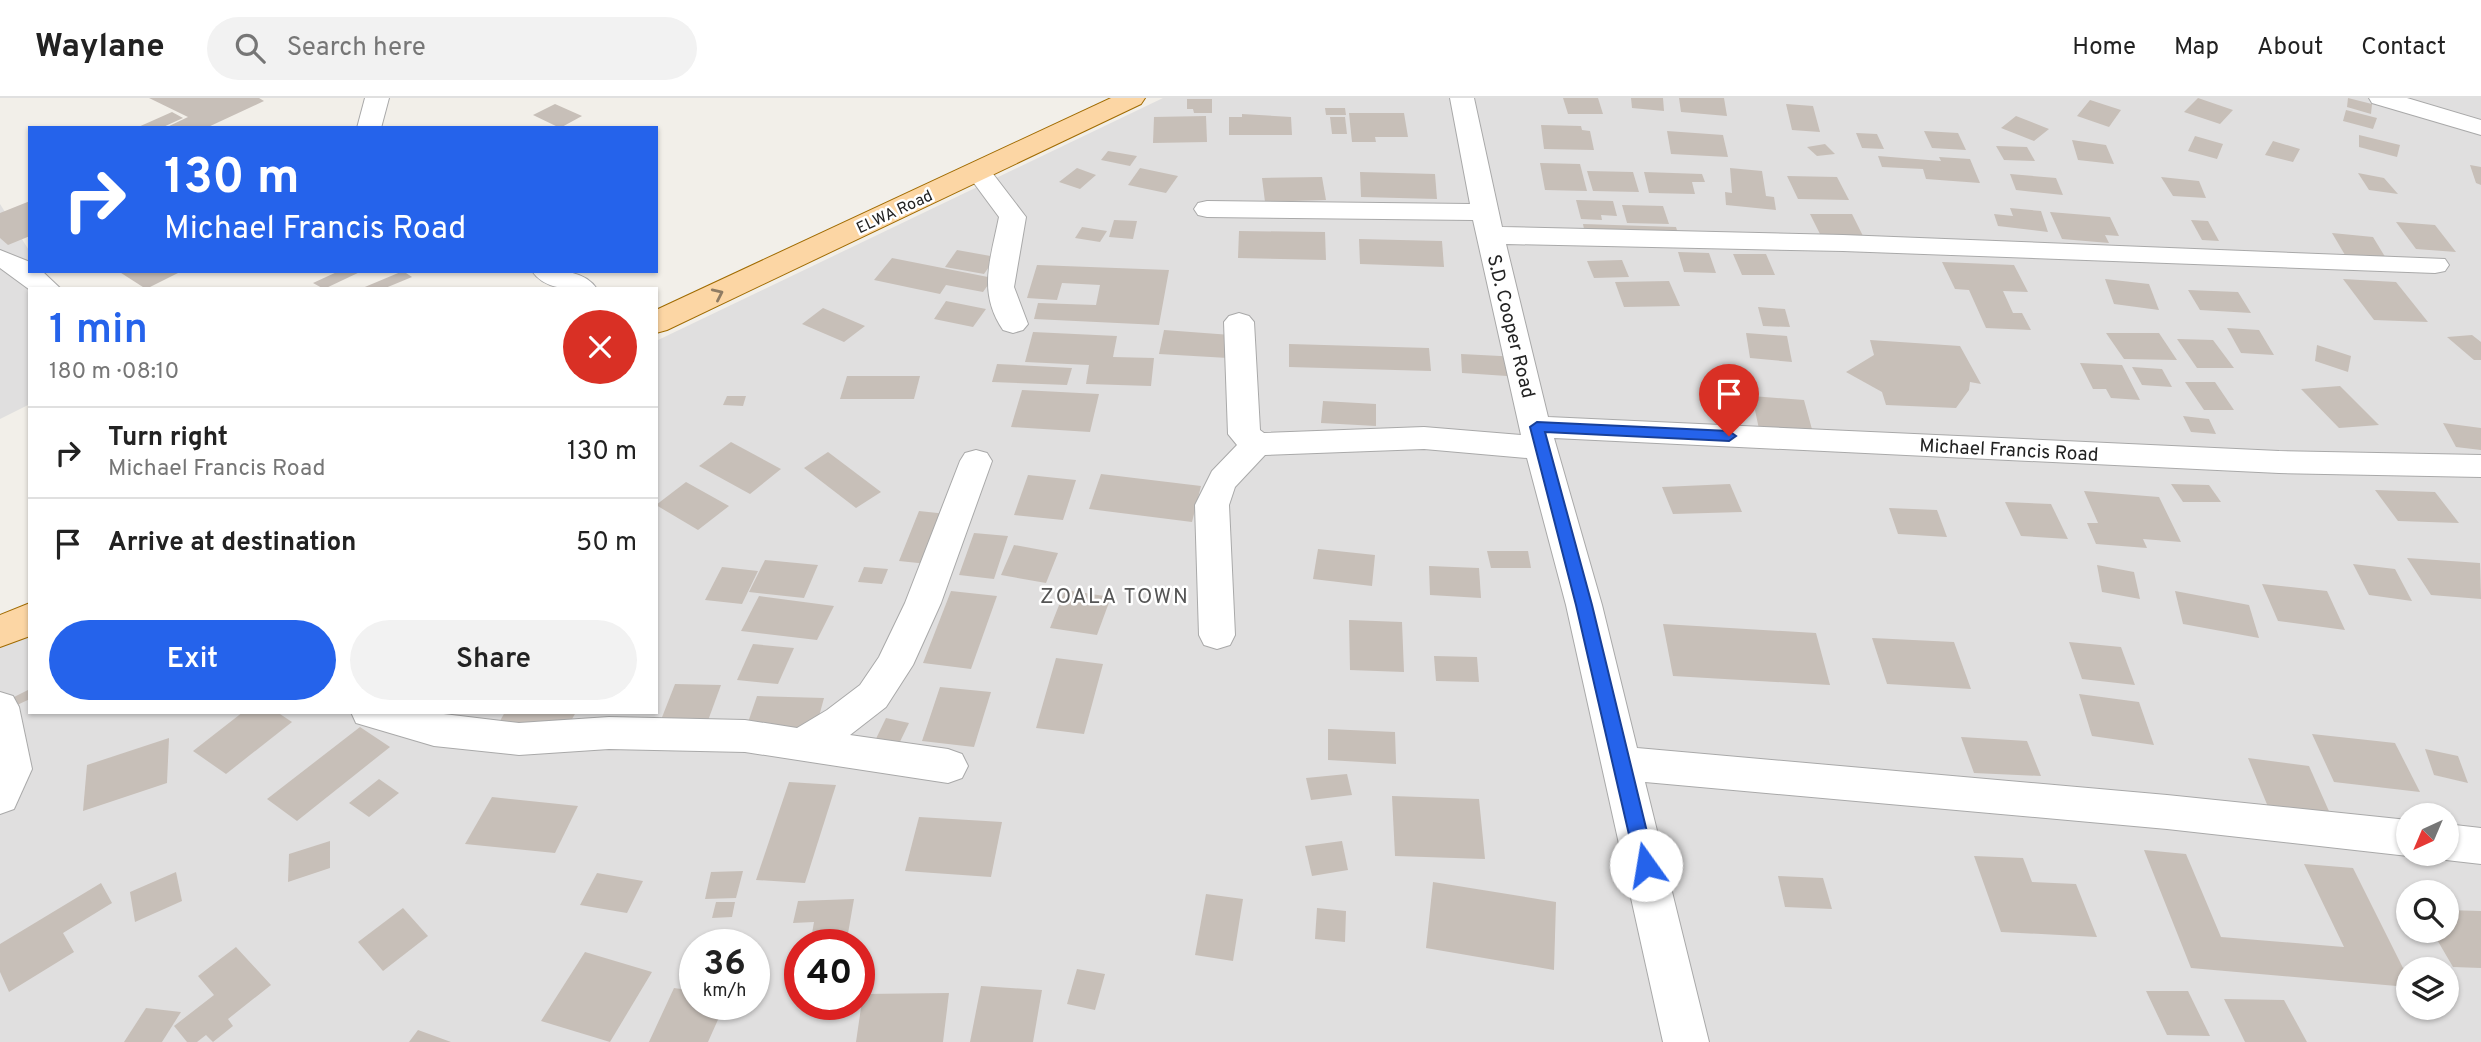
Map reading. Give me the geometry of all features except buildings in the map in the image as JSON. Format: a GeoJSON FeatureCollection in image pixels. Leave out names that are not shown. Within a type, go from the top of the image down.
{"type":"FeatureCollection","features":[{"type":"Feature","properties":{"kind":"main road","name":"ELWA Road"},"geometry":{"type":"LineString","coordinates":[[658,297],[1099,98]]}},
{"type":"Feature","properties":{"kind":"main road","name":"ELWA Road"},"geometry":{"type":"LineString","coordinates":[[658,322],[1132,98]]}},
{"type":"Feature","properties":{"kind":"main road"},"geometry":{"type":"LineString","coordinates":[[0,604],[28,591]]}},
{"type":"Feature","properties":{"kind":"main road"},"geometry":{"type":"LineString","coordinates":[[0,632],[28,619]]}},
{"type":"Feature","properties":{"kind":"street"},"geometry":{"type":"LineString","coordinates":[[370,126],[377,98]]}},
{"type":"Feature","properties":{"kind":"street","name":"S.D. Cooper Road"},"geometry":{"type":"LineString","coordinates":[[1462,98],[1487,223],[1623,763],[1686,1042]]}},
{"type":"Feature","properties":{"kind":"street"},"geometry":{"type":"LineString","coordinates":[[2381,98],[2481,128]]}},
{"type":"Feature","properties":{"kind":"street"},"geometry":{"type":"LineString","coordinates":[[978,171],[1013,217],[1000,287],[1013,324]]}},
{"type":"Feature","properties":{"kind":"street"},"geometry":{"type":"LineString","coordinates":[[1206,209],[1871,244],[2435,265]]}},
{"type":"Feature","properties":{"kind":"street"},"geometry":{"type":"LineString","coordinates":[[0,258],[14,264],[44,287]]}},
{"type":"Feature","properties":{"kind":"street"},"geometry":{"type":"LineString","coordinates":[[550,273],[579,287]]}},
{"type":"Feature","properties":{"kind":"street"},"geometry":{"type":"LineString","coordinates":[[1217,635],[1214,498],[1225,475],[1257,444],[1244,434],[1238,322]]}},
{"type":"Feature","properties":{"kind":"street","name":"Michael Francis Road"},"geometry":{"type":"LineString","coordinates":[[1257,444],[1539,437],[2278,462],[2481,466]]}},
{"type":"Feature","properties":{"kind":"street"},"geometry":{"type":"LineString","coordinates":[[801,745],[841,721],[873,696],[894,664],[923,603],[976,461]]}},
{"type":"Feature","properties":{"kind":"street"},"geometry":{"type":"LineString","coordinates":[[0,707],[12,769],[0,797]]}},
{"type":"Feature","properties":{"kind":"street"},"geometry":{"type":"LineString","coordinates":[[377,714],[434,730],[519,739],[609,733],[745,736],[947,766]]}},
{"type":"Feature","properties":{"kind":"street"},"geometry":{"type":"LineString","coordinates":[[1623,763],[2166,812],[2396,837]]}},
{"type":"Feature","properties":{"kind":"street"},"geometry":{"type":"LineString","coordinates":[[2459,843],[2481,846]]}},
{"type":"Feature","properties":{"kind":"shaded area"},"geometry":{"type":"Polygon","coordinates":[[[1163,98],[2481,98],[2481,1042],[0,1042],[0,648],[28,635],[28,714],[658,714],[658,340],[1163,98]]]}},
{"type":"Feature","properties":{"kind":"shaded area"},"geometry":{"type":"Polygon","coordinates":[[[0,204],[28,249],[30,287],[28,405],[0,419],[0,204]]]}},
{"type":"Feature","properties":{"kind":"district","name":"ZOALA TOWN"},"geometry":{"type":"Point","coordinates":[1115,596]}},
{"type":"Feature","properties":{"kind":"route"},"geometry":{"type":"LineString","coordinates":[[1646,865],[1584,605],[1540,448],[1537,427],[1729,436]]}}]}
